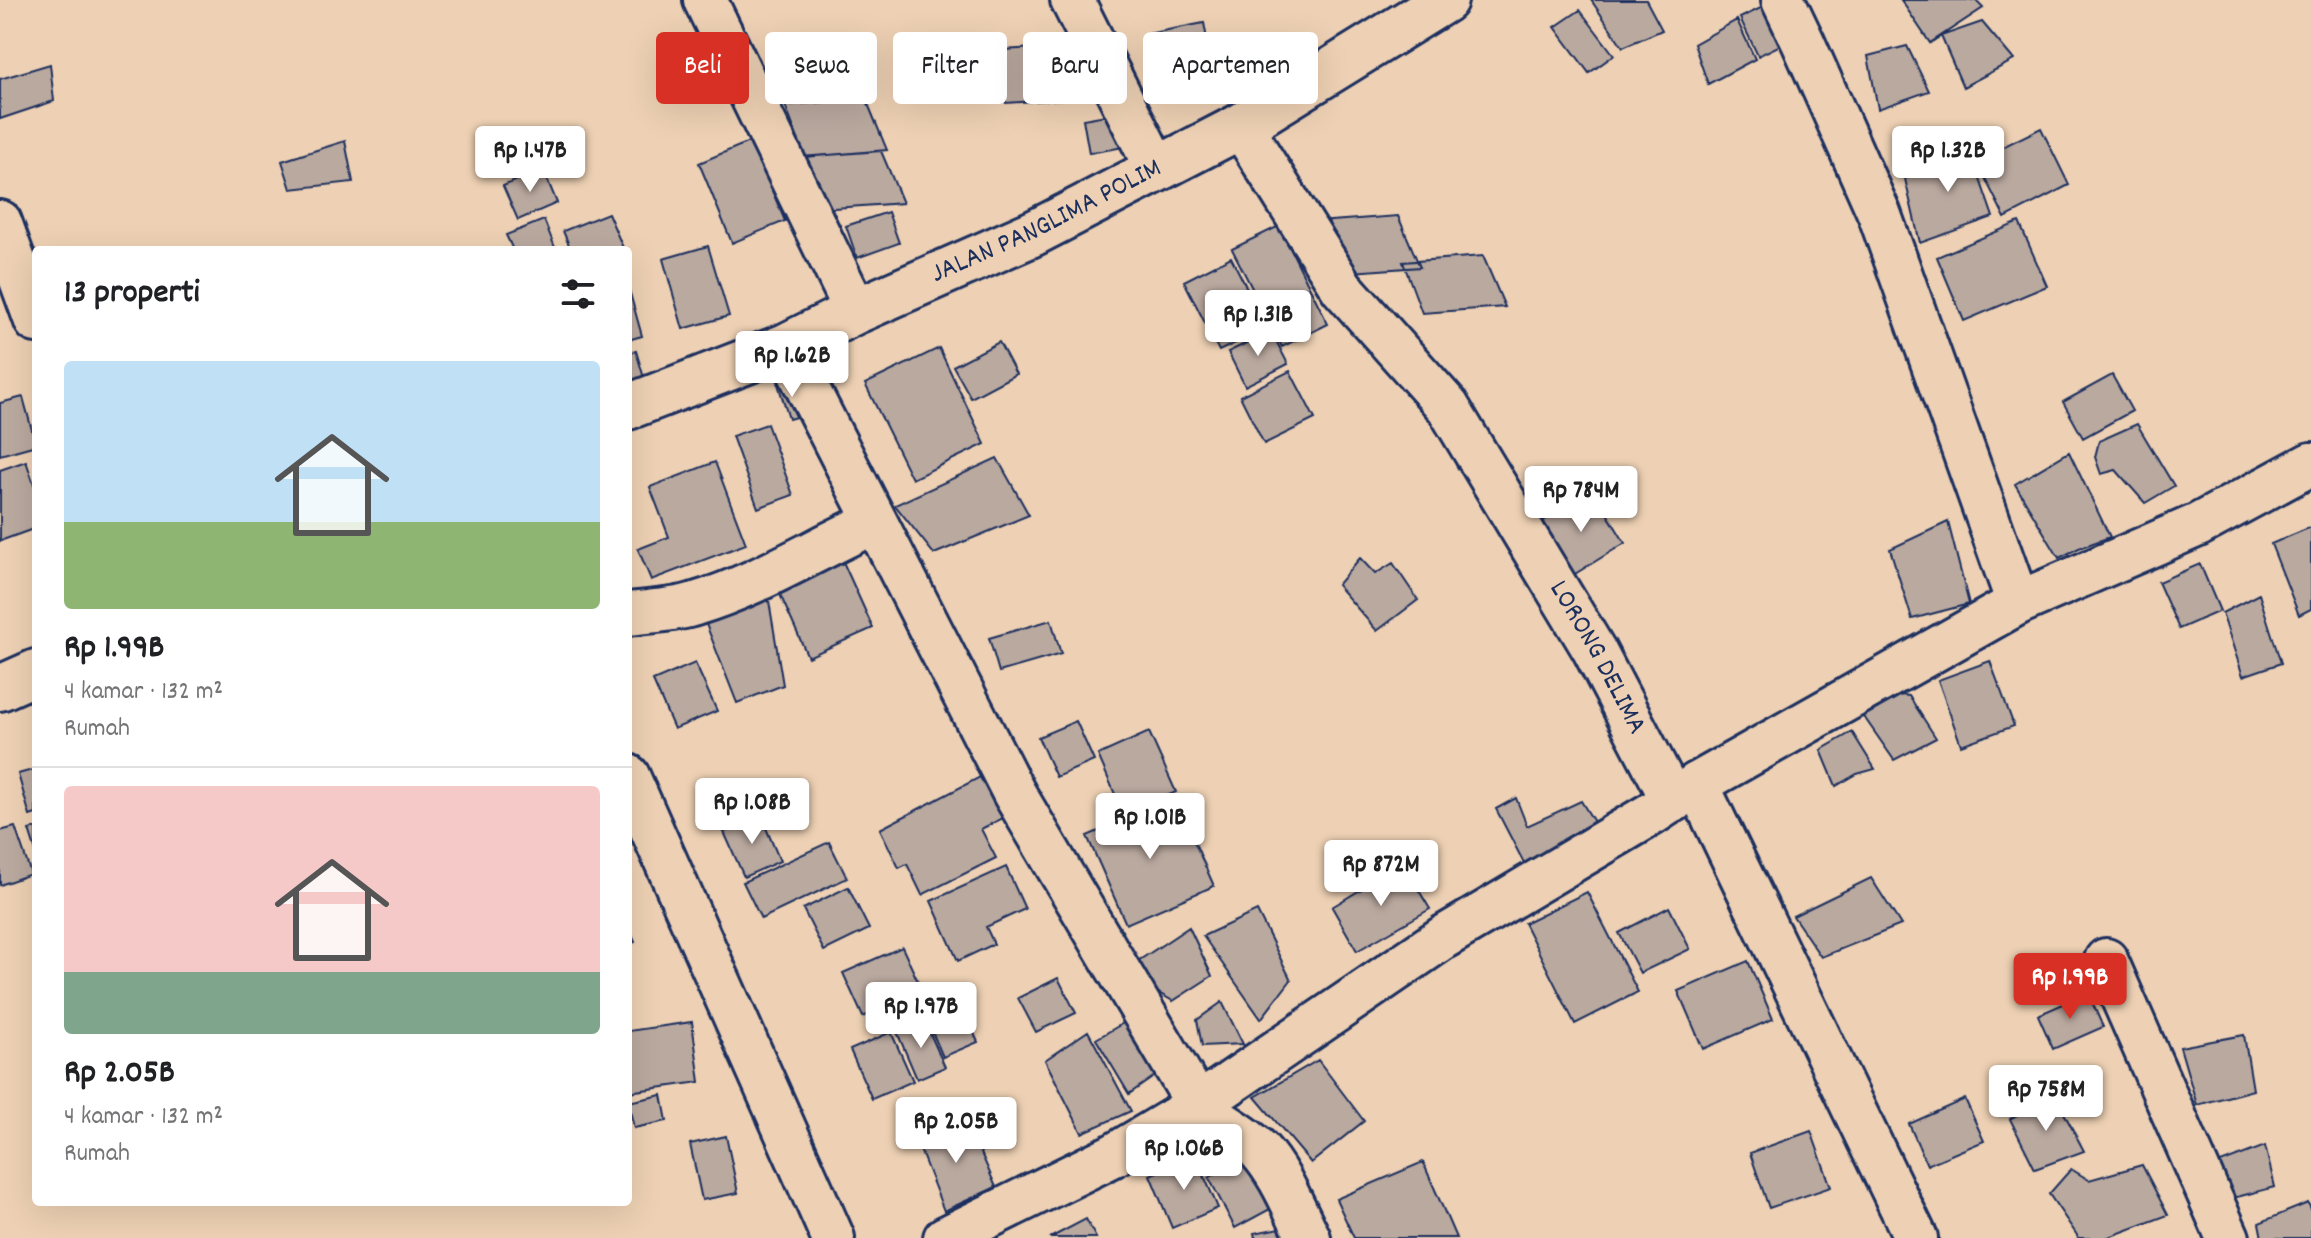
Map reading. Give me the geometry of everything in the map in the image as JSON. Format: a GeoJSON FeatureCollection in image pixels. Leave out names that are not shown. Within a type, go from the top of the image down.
{"type":"FeatureCollection","features":[{"type":"Feature","properties":{"kind":"street"},"geometry":{"type":"LineString","coordinates":[[705,0],[856,311]]}},
{"type":"Feature","properties":{"kind":"street"},"geometry":{"type":"LineString","coordinates":[[1072,0],[1157,170]]}},
{"type":"Feature","properties":{"kind":"street","name":"JALAN PANGLIMA POLIM"},"geometry":{"type":"LineString","coordinates":[[632,405],[786,346],[856,311],[1034,233],[1241,126],[1445,0]]}},
{"type":"Feature","properties":{"kind":"street"},"geometry":{"type":"LineString","coordinates":[[1783,0],[1879,213],[2018,603]]}},
{"type":"Feature","properties":{"kind":"street","name":"LORONG DELIMA"},"geometry":{"type":"LineString","coordinates":[[1241,126],[1342,288],[1448,407],[1594,650],[1685,792],[1916,1238]]}},
{"type":"Feature","properties":{"kind":"street"},"geometry":{"type":"LineString","coordinates":[[0,222],[32,310]]}},
{"type":"Feature","properties":{"kind":"street"},"geometry":{"type":"LineString","coordinates":[[786,346],[1014,793],[1198,1105],[1258,1150],[1273,1170],[1309,1238]]}},
{"type":"Feature","properties":{"kind":"street"},"geometry":{"type":"LineString","coordinates":[[945,1238],[1114,1155],[1198,1105],[1444,937],[1685,792],[2018,603],[2198,525],[2311,464]]}},
{"type":"Feature","properties":{"kind":"street"},"geometry":{"type":"LineString","coordinates":[[632,613],[691,606],[730,592],[875,522]]}},
{"type":"Feature","properties":{"kind":"street"},"geometry":{"type":"LineString","coordinates":[[0,688],[32,674]]}},
{"type":"Feature","properties":{"kind":"street"},"geometry":{"type":"LineString","coordinates":[[632,785],[833,1238]]}},
{"type":"Feature","properties":{"kind":"street"},"geometry":{"type":"LineString","coordinates":[[2106,960],[2228,1238]]}},
{"type":"Feature","properties":{"kind":"building"},"geometry":{"type":"Polygon","coordinates":[[[1591,0],[1646,0],[1662,30],[1623,47],[1591,0]]]}},
{"type":"Feature","properties":{"kind":"building"},"geometry":{"type":"Polygon","coordinates":[[[1901,0],[1975,0],[1983,8],[1930,43],[1901,0]]]}},
{"type":"Feature","properties":{"kind":"building"},"geometry":{"type":"Polygon","coordinates":[[[1771,3],[1789,41],[1758,56],[1740,18],[1771,3]]]}},
{"type":"Feature","properties":{"kind":"building"},"geometry":{"type":"Polygon","coordinates":[[[1580,10],[1614,55],[1589,73],[1555,27],[1580,10]]]}},
{"type":"Feature","properties":{"kind":"building"},"geometry":{"type":"Polygon","coordinates":[[[1737,20],[1755,59],[1708,84],[1694,44],[1737,20]]]}},
{"type":"Feature","properties":{"kind":"building"},"geometry":{"type":"Polygon","coordinates":[[[1982,22],[2014,60],[1963,87],[1941,36],[1982,22]]]}},
{"type":"Feature","properties":{"kind":"building"},"geometry":{"type":"Polygon","coordinates":[[[1204,23],[1206,32],[1157,32],[1204,23]]]}},
{"type":"Feature","properties":{"kind":"building"},"geometry":{"type":"Polygon","coordinates":[[[1907,46],[1929,91],[1878,109],[1868,56],[1907,46]]]}},
{"type":"Feature","properties":{"kind":"building"},"geometry":{"type":"Polygon","coordinates":[[[1023,49],[1023,102],[1007,103],[1007,50],[1023,49]]]}},
{"type":"Feature","properties":{"kind":"building"},"geometry":{"type":"Polygon","coordinates":[[[50,64],[54,101],[0,119],[0,79],[50,64]]]}},
{"type":"Feature","properties":{"kind":"building"},"geometry":{"type":"Polygon","coordinates":[[[868,104],[887,150],[805,157],[785,105],[868,104]]]}},
{"type":"Feature","properties":{"kind":"building"},"geometry":{"type":"Polygon","coordinates":[[[1118,113],[1124,147],[1089,153],[1083,119],[1118,113]]]}},
{"type":"Feature","properties":{"kind":"building"},"geometry":{"type":"Polygon","coordinates":[[[2041,128],[2069,185],[2005,218],[1976,160],[2041,128]]]}},
{"type":"Feature","properties":{"kind":"building"},"geometry":{"type":"Polygon","coordinates":[[[1966,139],[1993,217],[1920,243],[1905,179],[1966,139]]]}},
{"type":"Feature","properties":{"kind":"building"},"geometry":{"type":"Polygon","coordinates":[[[345,141],[353,182],[291,189],[282,161],[345,141]]]}},
{"type":"Feature","properties":{"kind":"building"},"geometry":{"type":"Polygon","coordinates":[[[751,141],[785,221],[732,243],[699,163],[751,141]]]}},
{"type":"Feature","properties":{"kind":"building"},"geometry":{"type":"Polygon","coordinates":[[[881,151],[903,203],[820,209],[801,157],[881,151]]]}},
{"type":"Feature","properties":{"kind":"building"},"geometry":{"type":"Polygon","coordinates":[[[543,169],[557,203],[518,220],[503,186],[543,169]]]}},
{"type":"Feature","properties":{"kind":"building"},"geometry":{"type":"Polygon","coordinates":[[[888,212],[899,243],[857,258],[846,226],[888,212]]]}},
{"type":"Feature","properties":{"kind":"building"},"geometry":{"type":"Polygon","coordinates":[[[608,213],[622,246],[569,246],[563,231],[608,213]]]}},
{"type":"Feature","properties":{"kind":"building"},"geometry":{"type":"Polygon","coordinates":[[[1398,216],[1420,267],[1337,273],[1318,222],[1398,216]]]}},
{"type":"Feature","properties":{"kind":"building"},"geometry":{"type":"Polygon","coordinates":[[[544,220],[554,246],[511,246],[506,235],[544,220]]]}},
{"type":"Feature","properties":{"kind":"building"},"geometry":{"type":"Polygon","coordinates":[[[2019,222],[2047,286],[1964,321],[1937,257],[2019,222]]]}},
{"type":"Feature","properties":{"kind":"building"},"geometry":{"type":"Polygon","coordinates":[[[1279,226],[1328,324],[1282,347],[1232,249],[1279,226]]]}},
{"type":"Feature","properties":{"kind":"building"},"geometry":{"type":"Polygon","coordinates":[[[708,246],[729,316],[683,329],[663,259],[708,246]]]}},
{"type":"Feature","properties":{"kind":"building"},"geometry":{"type":"Polygon","coordinates":[[[1483,256],[1505,307],[1422,313],[1403,262],[1483,256]]]}},
{"type":"Feature","properties":{"kind":"building"},"geometry":{"type":"Polygon","coordinates":[[[1231,257],[1267,328],[1219,351],[1184,281],[1231,257]]]}},
{"type":"Feature","properties":{"kind":"building"},"geometry":{"type":"Polygon","coordinates":[[[632,300],[642,336],[632,339],[632,300]]]}},
{"type":"Feature","properties":{"kind":"building"},"geometry":{"type":"Polygon","coordinates":[[[1271,331],[1288,364],[1245,386],[1228,352],[1271,331]]]}},
{"type":"Feature","properties":{"kind":"building"},"geometry":{"type":"Polygon","coordinates":[[[999,342],[1016,374],[971,398],[953,366],[999,342]]]}},
{"type":"Feature","properties":{"kind":"building"},"geometry":{"type":"Polygon","coordinates":[[[939,348],[985,444],[912,479],[865,384],[939,348]]]}},
{"type":"Feature","properties":{"kind":"building"},"geometry":{"type":"Polygon","coordinates":[[[636,351],[644,378],[632,381],[632,352],[636,351]]]}},
{"type":"Feature","properties":{"kind":"building"},"geometry":{"type":"Polygon","coordinates":[[[1290,371],[1315,419],[1264,444],[1240,396],[1290,371]]]}},
{"type":"Feature","properties":{"kind":"building"},"geometry":{"type":"Polygon","coordinates":[[[2112,375],[2132,411],[2083,438],[2063,402],[2112,375]]]}},
{"type":"Feature","properties":{"kind":"building"},"geometry":{"type":"Polygon","coordinates":[[[795,379],[806,414],[789,419],[778,384],[795,379]]]}},
{"type":"Feature","properties":{"kind":"building"},"geometry":{"type":"Polygon","coordinates":[[[23,397],[32,430],[32,446],[0,455],[0,403],[23,397]]]}},
{"type":"Feature","properties":{"kind":"building"},"geometry":{"type":"Polygon","coordinates":[[[767,424],[793,495],[758,508],[732,436],[767,424]]]}},
{"type":"Feature","properties":{"kind":"building"},"geometry":{"type":"Polygon","coordinates":[[[2137,424],[2174,486],[2145,503],[2116,470],[2101,474],[2095,457],[2099,441],[2137,424]]]}},
{"type":"Feature","properties":{"kind":"building"},"geometry":{"type":"Polygon","coordinates":[[[2069,452],[2110,537],[2059,558],[2015,484],[2069,452]]]}},
{"type":"Feature","properties":{"kind":"building"},"geometry":{"type":"Polygon","coordinates":[[[997,458],[1029,515],[934,554],[895,505],[997,458]]]}},
{"type":"Feature","properties":{"kind":"building"},"geometry":{"type":"Polygon","coordinates":[[[26,461],[32,478],[32,529],[0,541],[0,470],[26,461]]]}},
{"type":"Feature","properties":{"kind":"building"},"geometry":{"type":"Polygon","coordinates":[[[715,462],[746,544],[651,580],[638,549],[669,537],[650,487],[715,462]]]}},
{"type":"Feature","properties":{"kind":"building"},"geometry":{"type":"Polygon","coordinates":[[[1593,490],[1625,543],[1570,577],[1537,525],[1593,490]]]}},
{"type":"Feature","properties":{"kind":"building"},"geometry":{"type":"Polygon","coordinates":[[[1948,522],[1969,604],[1912,619],[1890,549],[1948,522]]]}},
{"type":"Feature","properties":{"kind":"building"},"geometry":{"type":"Polygon","coordinates":[[[2311,527],[2311,609],[2299,615],[2271,544],[2311,527]]]}},
{"type":"Feature","properties":{"kind":"building"},"geometry":{"type":"Polygon","coordinates":[[[839,553],[873,628],[808,657],[774,581],[839,553]]]}},
{"type":"Feature","properties":{"kind":"building"},"geometry":{"type":"Polygon","coordinates":[[[1360,558],[1375,574],[1393,563],[1418,600],[1377,631],[1337,585],[1360,558]]]}},
{"type":"Feature","properties":{"kind":"building"},"geometry":{"type":"Polygon","coordinates":[[[2200,564],[2220,611],[2179,629],[2158,582],[2200,564]]]}},
{"type":"Feature","properties":{"kind":"building"},"geometry":{"type":"Polygon","coordinates":[[[2259,594],[2281,663],[2243,676],[2222,613],[2259,594]]]}},
{"type":"Feature","properties":{"kind":"building"},"geometry":{"type":"Polygon","coordinates":[[[768,595],[783,685],[737,703],[704,619],[768,595]]]}},
{"type":"Feature","properties":{"kind":"building"},"geometry":{"type":"Polygon","coordinates":[[[1051,620],[1061,654],[999,672],[989,638],[1051,620]]]}},
{"type":"Feature","properties":{"kind":"building"},"geometry":{"type":"Polygon","coordinates":[[[1990,661],[2014,726],[1961,745],[1938,680],[1990,661]]]}},
{"type":"Feature","properties":{"kind":"building"},"geometry":{"type":"Polygon","coordinates":[[[695,663],[717,711],[674,729],[653,681],[695,663]]]}},
{"type":"Feature","properties":{"kind":"building"},"geometry":{"type":"Polygon","coordinates":[[[1889,694],[1909,696],[1936,738],[1894,760],[1862,714],[1889,694]]]}},
{"type":"Feature","properties":{"kind":"building"},"geometry":{"type":"Polygon","coordinates":[[[1076,721],[1094,761],[1056,777],[1038,737],[1076,721]]]}},
{"type":"Feature","properties":{"kind":"building"},"geometry":{"type":"Polygon","coordinates":[[[1149,732],[1176,792],[1124,815],[1098,755],[1149,732]]]}},
{"type":"Feature","properties":{"kind":"building"},"geometry":{"type":"Polygon","coordinates":[[[1852,732],[1875,769],[1857,774],[1836,786],[1821,750],[1852,732]]]}},
{"type":"Feature","properties":{"kind":"building"},"geometry":{"type":"Polygon","coordinates":[[[32,770],[30,816],[18,774],[32,770]]]}},
{"type":"Feature","properties":{"kind":"building"},"geometry":{"type":"Polygon","coordinates":[[[982,776],[1003,818],[981,829],[996,858],[922,895],[907,864],[899,868],[880,829],[982,776]]]}},
{"type":"Feature","properties":{"kind":"building"},"geometry":{"type":"Polygon","coordinates":[[[1175,798],[1214,886],[1126,924],[1087,836],[1175,798]]]}},
{"type":"Feature","properties":{"kind":"building"},"geometry":{"type":"Polygon","coordinates":[[[1516,798],[1527,826],[1581,801],[1599,830],[1524,863],[1496,809],[1516,798]]]}},
{"type":"Feature","properties":{"kind":"building"},"geometry":{"type":"Polygon","coordinates":[[[761,816],[780,861],[744,877],[724,832],[761,816]]]}},
{"type":"Feature","properties":{"kind":"building"},"geometry":{"type":"Polygon","coordinates":[[[15,827],[31,874],[0,885],[0,831],[15,827]]]}},
{"type":"Feature","properties":{"kind":"building"},"geometry":{"type":"Polygon","coordinates":[[[829,842],[847,878],[761,919],[743,882],[829,842]]]}},
{"type":"Feature","properties":{"kind":"building"},"geometry":{"type":"Polygon","coordinates":[[[1403,864],[1430,909],[1357,951],[1332,907],[1403,864]]]}},
{"type":"Feature","properties":{"kind":"building"},"geometry":{"type":"Polygon","coordinates":[[[1006,867],[1025,909],[986,927],[994,944],[958,961],[931,901],[1006,867]]]}},
{"type":"Feature","properties":{"kind":"building"},"geometry":{"type":"Polygon","coordinates":[[[1871,878],[1901,925],[1821,957],[1793,916],[1871,878]]]}},
{"type":"Feature","properties":{"kind":"building"},"geometry":{"type":"Polygon","coordinates":[[[848,887],[869,929],[824,951],[803,909],[848,887]]]}},
{"type":"Feature","properties":{"kind":"building"},"geometry":{"type":"Polygon","coordinates":[[[1587,892],[1638,992],[1575,1024],[1524,923],[1587,892]]]}},
{"type":"Feature","properties":{"kind":"building"},"geometry":{"type":"Polygon","coordinates":[[[1669,907],[1690,949],[1640,973],[1619,933],[1669,907]]]}},
{"type":"Feature","properties":{"kind":"building"},"geometry":{"type":"Polygon","coordinates":[[[1257,911],[1291,980],[1261,1019],[1203,936],[1257,911]]]}},
{"type":"Feature","properties":{"kind":"building"},"geometry":{"type":"Polygon","coordinates":[[[1189,927],[1212,976],[1173,1001],[1150,988],[1138,961],[1189,927]]]}},
{"type":"Feature","properties":{"kind":"building"},"geometry":{"type":"Polygon","coordinates":[[[902,947],[922,990],[863,1017],[843,973],[902,947]]]}},
{"type":"Feature","properties":{"kind":"building"},"geometry":{"type":"Polygon","coordinates":[[[1748,961],[1773,1019],[1703,1049],[1678,991],[1748,961]]]}},
{"type":"Feature","properties":{"kind":"building"},"geometry":{"type":"Polygon","coordinates":[[[1058,978],[1076,1013],[1036,1032],[1018,998],[1058,978]]]}},
{"type":"Feature","properties":{"kind":"building"},"geometry":{"type":"Polygon","coordinates":[[[2088,993],[2103,1027],[2053,1049],[2038,1015],[2088,993]]]}},
{"type":"Feature","properties":{"kind":"building"},"geometry":{"type":"Polygon","coordinates":[[[957,996],[978,1042],[943,1057],[923,1011],[957,996]]]}},
{"type":"Feature","properties":{"kind":"building"},"geometry":{"type":"Polygon","coordinates":[[[1222,1002],[1243,1044],[1202,1046],[1197,1020],[1222,1002]]]}},
{"type":"Feature","properties":{"kind":"building"},"geometry":{"type":"Polygon","coordinates":[[[924,1020],[945,1067],[917,1079],[897,1032],[924,1020]]]}},
{"type":"Feature","properties":{"kind":"building"},"geometry":{"type":"Polygon","coordinates":[[[1127,1021],[1165,1069],[1129,1094],[1096,1039],[1127,1021]]]}},
{"type":"Feature","properties":{"kind":"building"},"geometry":{"type":"Polygon","coordinates":[[[692,1022],[700,1082],[632,1091],[632,1030],[692,1022]]]}},
{"type":"Feature","properties":{"kind":"building"},"geometry":{"type":"Polygon","coordinates":[[[1088,1031],[1131,1111],[1082,1133],[1045,1060],[1088,1031]]]}},
{"type":"Feature","properties":{"kind":"building"},"geometry":{"type":"Polygon","coordinates":[[[891,1032],[913,1081],[872,1099],[850,1050],[891,1032]]]}},
{"type":"Feature","properties":{"kind":"building"},"geometry":{"type":"Polygon","coordinates":[[[2244,1035],[2253,1090],[2197,1105],[2180,1047],[2244,1035]]]}},
{"type":"Feature","properties":{"kind":"building"},"geometry":{"type":"Polygon","coordinates":[[[1318,1060],[1364,1121],[1311,1163],[1255,1097],[1318,1060]]]}},
{"type":"Feature","properties":{"kind":"building"},"geometry":{"type":"Polygon","coordinates":[[[2054,1094],[2084,1151],[2035,1169],[2010,1119],[2054,1094]]]}},
{"type":"Feature","properties":{"kind":"building"},"geometry":{"type":"Polygon","coordinates":[[[662,1095],[667,1121],[634,1128],[632,1101],[662,1095]]]}},
{"type":"Feature","properties":{"kind":"building"},"geometry":{"type":"Polygon","coordinates":[[[1965,1099],[1984,1141],[1927,1165],[1909,1124],[1965,1099]]]}},
{"type":"Feature","properties":{"kind":"building"},"geometry":{"type":"Polygon","coordinates":[[[966,1119],[996,1187],[944,1211],[917,1142],[966,1119]]]}},
{"type":"Feature","properties":{"kind":"building"},"geometry":{"type":"Polygon","coordinates":[[[1811,1131],[1831,1187],[1769,1208],[1750,1153],[1811,1131]]]}},
{"type":"Feature","properties":{"kind":"building"},"geometry":{"type":"Polygon","coordinates":[[[726,1136],[738,1193],[702,1200],[690,1144],[726,1136]]]}},
{"type":"Feature","properties":{"kind":"building"},"geometry":{"type":"Polygon","coordinates":[[[2265,1146],[2275,1187],[2233,1198],[2218,1164],[2265,1146]]]}},
{"type":"Feature","properties":{"kind":"building"},"geometry":{"type":"Polygon","coordinates":[[[1250,1151],[1272,1208],[1235,1228],[1209,1178],[1250,1151]]]}},
{"type":"Feature","properties":{"kind":"building"},"geometry":{"type":"Polygon","coordinates":[[[1195,1155],[1218,1208],[1172,1228],[1150,1175],[1195,1155]]]}},
{"type":"Feature","properties":{"kind":"building"},"geometry":{"type":"Polygon","coordinates":[[[1423,1162],[1456,1238],[1354,1238],[1336,1199],[1423,1162]]]}},
{"type":"Feature","properties":{"kind":"building"},"geometry":{"type":"Polygon","coordinates":[[[2142,1165],[2168,1215],[2106,1238],[2079,1238],[2049,1194],[2071,1169],[2089,1180],[2142,1165]]]}},
{"type":"Feature","properties":{"kind":"building"},"geometry":{"type":"Polygon","coordinates":[[[2308,1203],[2311,1209],[2311,1238],[2262,1238],[2259,1223],[2308,1203]]]}},
{"type":"Feature","properties":{"kind":"building"},"geometry":{"type":"Polygon","coordinates":[[[1086,1219],[1096,1238],[1050,1238],[1086,1219]]]}},
{"type":"Feature","properties":{"kind":"building"},"geometry":{"type":"Polygon","coordinates":[[[1285,1227],[1288,1238],[1255,1238],[1254,1233],[1285,1227]]]}}]}
